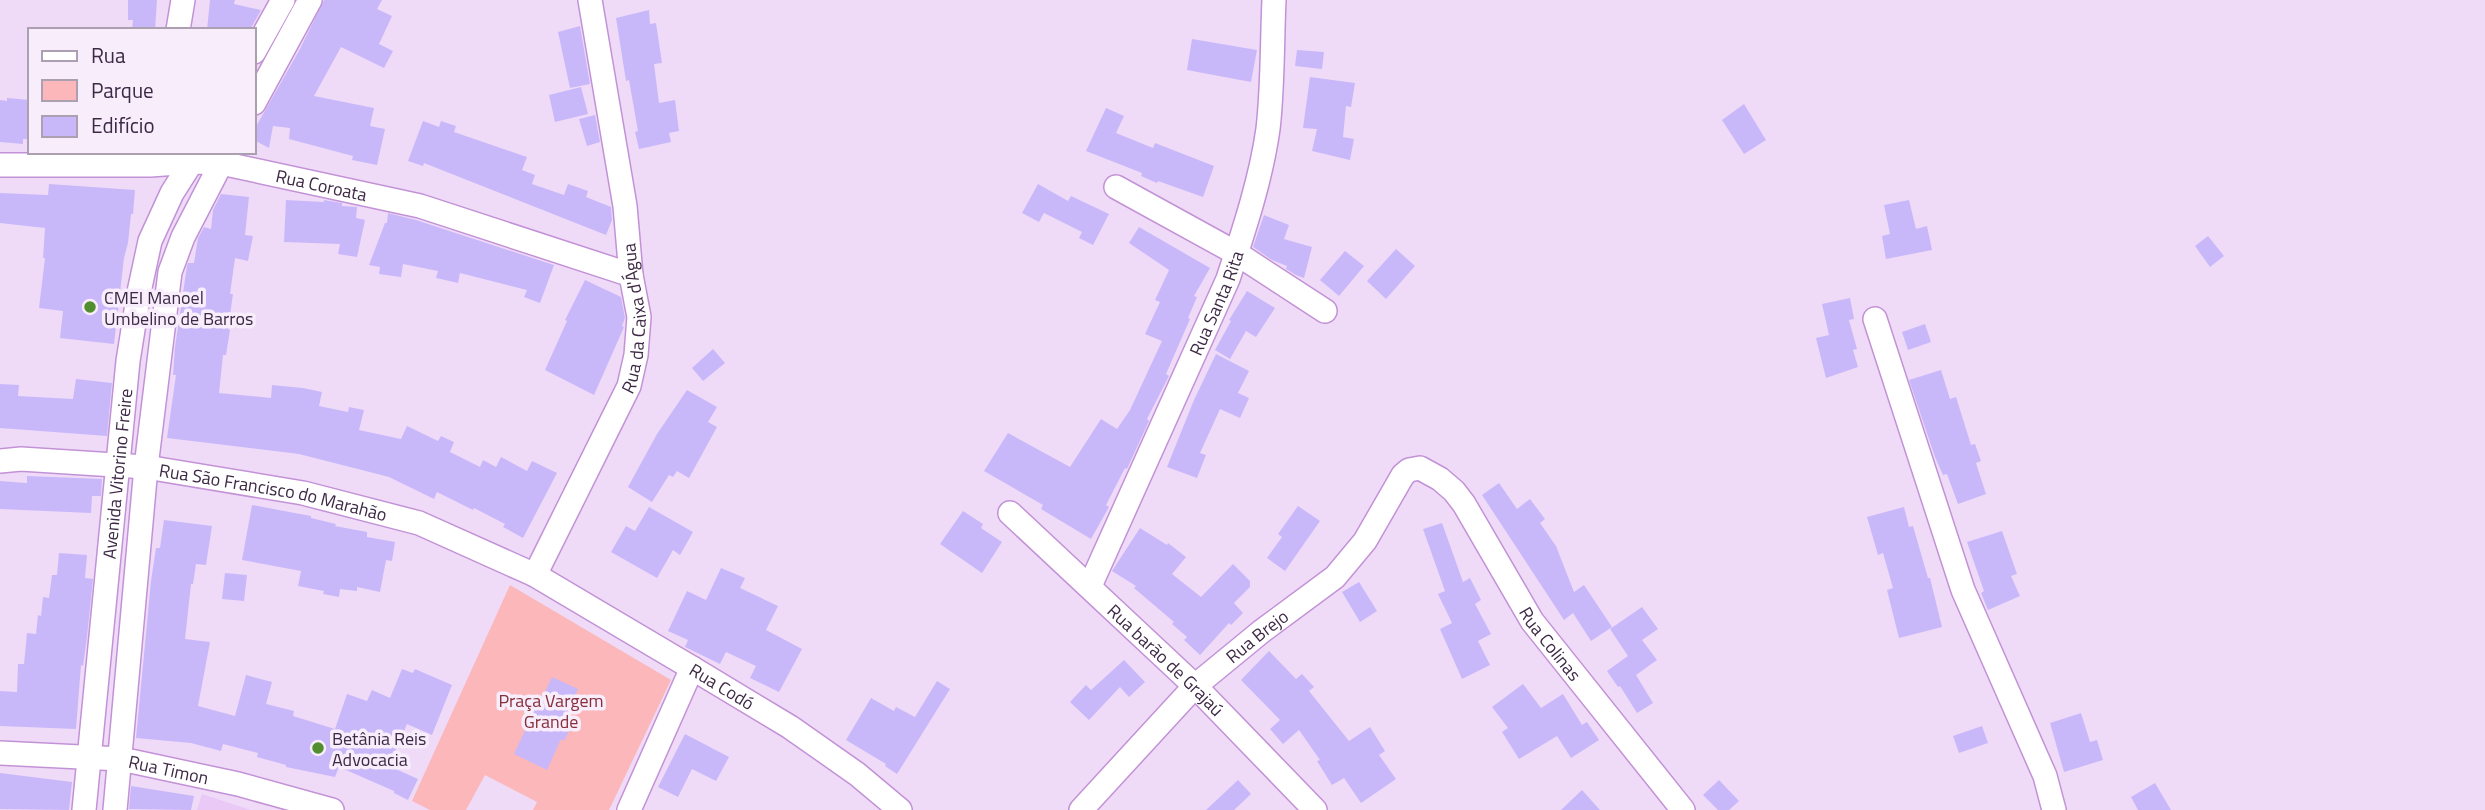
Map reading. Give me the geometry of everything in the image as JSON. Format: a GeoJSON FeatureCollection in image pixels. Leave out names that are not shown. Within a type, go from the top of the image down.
{"type":"FeatureCollection","features":[{"type":"Feature","properties":{"kind":"street"},"geometry":{"type":"LineString","coordinates":[[177,28],[183,0]]}},
{"type":"Feature","properties":{"kind":"street"},"geometry":{"type":"LineString","coordinates":[[256,48],[283,0]]}},
{"type":"Feature","properties":{"kind":"street"},"geometry":{"type":"LineString","coordinates":[[256,99],[310,0]]}},
{"type":"Feature","properties":{"kind":"street","name":"Rua da Caixa d'Água"},"geometry":{"type":"LineString","coordinates":[[534,575],[629,386],[636,355],[639,317],[631,275],[625,206],[590,0]]}},
{"type":"Feature","properties":{"kind":"street","name":"Rua Santa Rita"},"geometry":{"type":"LineString","coordinates":[[1090,586],[1228,279],[1257,182],[1268,128],[1274,0]]}},
{"type":"Feature","properties":{"kind":"street","name":"Avenida Vitorino Freire"},"geometry":{"type":"LineString","coordinates":[[84,810],[128,361],[139,292],[150,241],[172,193],[195,157]]}},
{"type":"Feature","properties":{"kind":"street","name":"Rua Coroata"},"geometry":{"type":"LineString","coordinates":[[0,165],[224,158],[420,206],[631,275]]}},
{"type":"Feature","properties":{"kind":"street","name":"Avenida Vitorino Freire"},"geometry":{"type":"LineString","coordinates":[[115,810],[146,467],[170,272],[183,237],[224,158]]}},
{"type":"Feature","properties":{"kind":"street"},"geometry":{"type":"LineString","coordinates":[[1116,187],[1236,253],[1325,312]]}},
{"type":"Feature","properties":{"kind":"street"},"geometry":{"type":"LineString","coordinates":[[1875,319],[1963,590],[2045,776],[2054,810]]}},
{"type":"Feature","properties":{"kind":"street","name":"Rua São Francisco do Marahão"},"geometry":{"type":"LineString","coordinates":[[0,461],[21,459],[119,464],[303,493],[419,523],[534,575]]}},
{"type":"Feature","properties":{"kind":"street","name":"Rua Brejo"},"geometry":{"type":"LineString","coordinates":[[1081,810],[1195,687],[1262,631],[1335,578],[1365,541],[1403,475],[1409,470],[1420,468],[1428,471]]}},
{"type":"Feature","properties":{"kind":"street","name":"Rua Colinas"},"geometry":{"type":"LineString","coordinates":[[1428,471],[1454,491],[1464,504],[1532,621],[1684,810]]}},
{"type":"Feature","properties":{"kind":"street","name":"Rua barão de Grajaú"},"geometry":{"type":"LineString","coordinates":[[1010,513],[1195,687],[1315,810]]}},
{"type":"Feature","properties":{"kind":"street","name":"Rua Codó"},"geometry":{"type":"LineString","coordinates":[[534,575],[801,735],[857,774],[900,810]]}},
{"type":"Feature","properties":{"kind":"street"},"geometry":{"type":"LineString","coordinates":[[629,810],[692,668]]}},
{"type":"Feature","properties":{"kind":"street","name":"Rua Timon"},"geometry":{"type":"LineString","coordinates":[[0,753],[121,759],[238,784],[332,810]]}},
{"type":"Feature","properties":{"kind":"shaded area"},"geometry":{"type":"Polygon","coordinates":[[[202,794],[251,810],[197,810],[202,794]]]}},
{"type":"Feature","properties":{"kind":"green space","name":"Praça Vargem Grande"},"geometry":{"type":"Polygon","coordinates":[[[510,585],[671,680],[609,810],[533,810],[537,802],[485,775],[466,810],[430,810],[412,801],[510,585]]]}},
{"type":"Feature","properties":{"kind":"building"},"geometry":{"type":"Polygon","coordinates":[[[128,0],[157,0],[155,28],[132,28],[133,20],[128,20],[128,0]]]}},
{"type":"Feature","properties":{"kind":"building"},"geometry":{"type":"Polygon","coordinates":[[[210,0],[235,0],[234,4],[261,10],[251,28],[207,28],[210,0]]]}},
{"type":"Feature","properties":{"kind":"building"},"geometry":{"type":"Polygon","coordinates":[[[324,0],[382,0],[377,9],[392,16],[379,44],[393,51],[384,68],[341,47],[314,96],[374,108],[370,126],[385,129],[377,165],[352,160],[353,156],[289,139],[290,128],[273,126],[269,148],[256,141],[256,126],[324,0]]]}},
{"type":"Feature","properties":{"kind":"building"},"geometry":{"type":"Polygon","coordinates":[[[649,10],[650,24],[656,23],[662,63],[654,64],[659,103],[675,100],[679,131],[669,133],[671,142],[639,149],[635,132],[638,131],[629,80],[626,81],[616,18],[649,10]]]}},
{"type":"Feature","properties":{"kind":"building"},"geometry":{"type":"Polygon","coordinates":[[[580,26],[590,84],[570,88],[558,32],[580,26]]]}},
{"type":"Feature","properties":{"kind":"building"},"geometry":{"type":"Polygon","coordinates":[[[1192,39],[1257,50],[1251,82],[1187,70],[1192,39]]]}},
{"type":"Feature","properties":{"kind":"building"},"geometry":{"type":"Polygon","coordinates":[[[1297,50],[1324,52],[1322,69],[1295,66],[1297,50]]]}},
{"type":"Feature","properties":{"kind":"building"},"geometry":{"type":"Polygon","coordinates":[[[1310,77],[1355,83],[1351,107],[1346,106],[1343,137],[1354,139],[1350,160],[1312,151],[1317,129],[1303,128],[1310,77]]]}},
{"type":"Feature","properties":{"kind":"building"},"geometry":{"type":"Polygon","coordinates":[[[581,87],[588,114],[555,122],[549,95],[581,87]]]}},
{"type":"Feature","properties":{"kind":"building"},"geometry":{"type":"Polygon","coordinates":[[[7,98],[28,100],[28,139],[23,139],[23,144],[0,142],[0,100],[7,101],[7,98]]]}},
{"type":"Feature","properties":{"kind":"building"},"geometry":{"type":"Polygon","coordinates":[[[1744,104],[1766,140],[1744,154],[1722,120],[1744,104]]]}},
{"type":"Feature","properties":{"kind":"building"},"geometry":{"type":"Polygon","coordinates":[[[1106,108],[1124,116],[1116,133],[1153,148],[1155,143],[1214,166],[1203,197],[1158,181],[1157,183],[1141,176],[1142,173],[1086,151],[1106,108]]]}},
{"type":"Feature","properties":{"kind":"building"},"geometry":{"type":"Polygon","coordinates":[[[595,115],[600,142],[587,146],[579,119],[595,115]]]}},
{"type":"Feature","properties":{"kind":"building"},"geometry":{"type":"Polygon","coordinates":[[[423,121],[439,127],[441,121],[456,126],[454,132],[527,157],[522,170],[535,175],[532,184],[564,195],[568,184],[588,191],[586,197],[611,207],[612,220],[606,235],[424,163],[423,166],[408,161],[423,121]]]}},
{"type":"Feature","properties":{"kind":"building"},"geometry":{"type":"Polygon","coordinates":[[[49,184],[135,190],[114,344],[60,338],[63,311],[39,308],[45,258],[45,228],[0,223],[0,193],[48,195],[49,184]]]}},
{"type":"Feature","properties":{"kind":"building"},"geometry":{"type":"Polygon","coordinates":[[[1038,184],[1068,201],[1071,196],[1109,214],[1093,245],[1079,238],[1082,232],[1044,213],[1039,222],[1022,213],[1038,184]]]}},
{"type":"Feature","properties":{"kind":"building"},"geometry":{"type":"Polygon","coordinates":[[[221,194],[249,197],[245,235],[253,236],[248,261],[235,258],[230,294],[233,294],[230,330],[226,355],[223,355],[219,393],[271,398],[272,385],[322,392],[319,406],[348,412],[349,407],[364,410],[359,430],[401,439],[407,426],[438,441],[441,436],[454,442],[450,452],[480,467],[483,460],[496,467],[501,457],[527,471],[532,461],[557,473],[523,538],[503,527],[505,524],[474,508],[473,510],[437,492],[434,499],[389,477],[299,454],[167,438],[176,375],[173,375],[175,347],[187,266],[188,263],[194,263],[198,238],[204,227],[211,229],[213,210],[221,194]]]}},
{"type":"Feature","properties":{"kind":"building"},"geometry":{"type":"Polygon","coordinates":[[[286,200],[324,200],[342,203],[342,206],[357,207],[356,218],[365,220],[357,257],[338,254],[340,244],[284,242],[286,200]]]}},
{"type":"Feature","properties":{"kind":"building"},"geometry":{"type":"Polygon","coordinates":[[[1909,200],[1916,229],[1927,226],[1932,250],[1886,259],[1882,236],[1890,234],[1884,205],[1909,200]]]}},
{"type":"Feature","properties":{"kind":"building"},"geometry":{"type":"Polygon","coordinates":[[[388,213],[554,265],[540,303],[524,297],[527,290],[460,273],[458,283],[436,278],[438,271],[403,264],[401,277],[379,274],[380,267],[369,265],[387,223],[388,213]]]}},
{"type":"Feature","properties":{"kind":"building"},"geometry":{"type":"Polygon","coordinates":[[[1264,215],[1289,225],[1284,239],[1312,247],[1304,278],[1253,247],[1264,215]]]}},
{"type":"Feature","properties":{"kind":"building"},"geometry":{"type":"Polygon","coordinates":[[[1139,227],[1210,268],[1194,296],[1197,297],[1188,318],[1190,319],[1166,374],[1169,376],[1147,419],[1149,421],[1127,469],[1125,468],[1106,505],[1109,507],[1091,539],[1041,509],[1043,505],[984,471],[1008,433],[1070,467],[1101,419],[1117,429],[1130,410],[1162,341],[1145,334],[1160,302],[1155,300],[1169,270],[1129,243],[1139,227]]]}},
{"type":"Feature","properties":{"kind":"building"},"geometry":{"type":"Polygon","coordinates":[[[2208,236],[2224,256],[2210,267],[2195,246],[2208,236]]]}},
{"type":"Feature","properties":{"kind":"building"},"geometry":{"type":"Polygon","coordinates":[[[1396,249],[1415,266],[1386,299],[1367,281],[1396,249]]]}},
{"type":"Feature","properties":{"kind":"building"},"geometry":{"type":"Polygon","coordinates":[[[1345,251],[1364,266],[1339,296],[1320,280],[1345,251]]]}},
{"type":"Feature","properties":{"kind":"building"},"geometry":{"type":"Polygon","coordinates":[[[585,280],[621,297],[625,318],[624,327],[594,395],[545,370],[585,280]]]}},
{"type":"Feature","properties":{"kind":"building"},"geometry":{"type":"Polygon","coordinates":[[[1247,291],[1275,308],[1256,337],[1246,331],[1230,359],[1215,350],[1247,291]]]}},
{"type":"Feature","properties":{"kind":"building"},"geometry":{"type":"Polygon","coordinates":[[[1850,298],[1854,319],[1849,320],[1857,349],[1853,350],[1858,367],[1826,378],[1816,338],[1829,335],[1822,304],[1850,298]]]}},
{"type":"Feature","properties":{"kind":"building"},"geometry":{"type":"Polygon","coordinates":[[[1925,324],[1931,342],[1908,350],[1902,332],[1925,324]]]}},
{"type":"Feature","properties":{"kind":"building"},"geometry":{"type":"Polygon","coordinates":[[[713,349],[725,363],[703,381],[692,368],[713,349]]]}},
{"type":"Feature","properties":{"kind":"building"},"geometry":{"type":"Polygon","coordinates":[[[1216,354],[1249,371],[1238,393],[1249,398],[1240,418],[1220,409],[1200,453],[1206,455],[1197,478],[1167,467],[1216,354]]]}},
{"type":"Feature","properties":{"kind":"building"},"geometry":{"type":"Polygon","coordinates":[[[1941,370],[1950,399],[1956,397],[1971,445],[1975,444],[1981,461],[1976,463],[1986,494],[1958,504],[1947,474],[1943,475],[1935,457],[1909,380],[1941,370]]]}},
{"type":"Feature","properties":{"kind":"building"},"geometry":{"type":"Polygon","coordinates":[[[76,379],[112,383],[107,436],[0,428],[0,384],[19,385],[18,396],[73,399],[76,379]]]}},
{"type":"Feature","properties":{"kind":"building"},"geometry":{"type":"Polygon","coordinates":[[[687,390],[717,407],[708,422],[717,427],[689,478],[677,471],[673,477],[669,475],[652,502],[628,487],[657,434],[687,390]]]}},
{"type":"Feature","properties":{"kind":"building"},"geometry":{"type":"Polygon","coordinates":[[[27,476],[102,479],[101,496],[92,496],[91,513],[0,509],[0,481],[27,483],[27,476]]]}},
{"type":"Feature","properties":{"kind":"building"},"geometry":{"type":"Polygon","coordinates":[[[1499,483],[1517,509],[1530,499],[1545,519],[1540,523],[1556,546],[1574,592],[1584,585],[1612,627],[1591,641],[1573,613],[1564,620],[1482,495],[1499,483]]]}},
{"type":"Feature","properties":{"kind":"building"},"geometry":{"type":"Polygon","coordinates":[[[252,505],[311,516],[336,524],[335,526],[367,532],[367,537],[395,542],[392,561],[386,560],[380,592],[357,587],[357,591],[340,589],[339,597],[323,594],[324,591],[298,586],[301,571],[242,560],[252,505]]]}},
{"type":"Feature","properties":{"kind":"building"},"geometry":{"type":"Polygon","coordinates":[[[1298,506],[1320,521],[1285,571],[1267,558],[1282,537],[1278,534],[1298,506]]]}},
{"type":"Feature","properties":{"kind":"building"},"geometry":{"type":"Polygon","coordinates":[[[649,507],[693,532],[680,555],[673,550],[657,578],[611,552],[626,526],[635,531],[649,507]]]}},
{"type":"Feature","properties":{"kind":"building"},"geometry":{"type":"Polygon","coordinates":[[[1904,507],[1909,527],[1913,526],[1930,578],[1942,627],[1899,638],[1887,590],[1893,588],[1883,553],[1878,555],[1867,517],[1904,507]]]}},
{"type":"Feature","properties":{"kind":"building"},"geometry":{"type":"Polygon","coordinates":[[[963,511],[983,524],[981,528],[1002,542],[982,573],[940,544],[963,511]]]}},
{"type":"Feature","properties":{"kind":"building"},"geometry":{"type":"Polygon","coordinates":[[[164,520],[212,526],[206,565],[196,564],[191,584],[185,639],[210,642],[198,706],[235,716],[246,675],[272,682],[266,704],[294,711],[293,716],[335,729],[347,694],[367,701],[372,690],[390,698],[402,669],[413,673],[415,669],[452,685],[432,735],[407,724],[389,766],[418,779],[408,800],[339,767],[335,777],[286,767],[257,757],[258,753],[223,744],[221,751],[191,743],[136,738],[151,581],[164,520]]]}},
{"type":"Feature","properties":{"kind":"building"},"geometry":{"type":"Polygon","coordinates":[[[1442,523],[1463,582],[1470,578],[1481,600],[1475,604],[1491,634],[1478,641],[1490,665],[1462,679],[1440,629],[1452,623],[1438,594],[1445,591],[1423,529],[1442,523]]]}},
{"type":"Feature","properties":{"kind":"building"},"geometry":{"type":"Polygon","coordinates":[[[1140,528],[1167,545],[1168,543],[1186,557],[1172,574],[1201,597],[1233,564],[1250,581],[1250,587],[1234,603],[1243,613],[1231,625],[1229,623],[1200,655],[1184,640],[1187,637],[1172,624],[1174,622],[1134,588],[1136,586],[1112,571],[1140,528]]]}},
{"type":"Feature","properties":{"kind":"building"},"geometry":{"type":"Polygon","coordinates":[[[2002,531],[2017,574],[2011,576],[2020,596],[1988,610],[1967,542],[2002,531]]]}},
{"type":"Feature","properties":{"kind":"building"},"geometry":{"type":"Polygon","coordinates":[[[59,553],[87,555],[85,578],[93,579],[83,666],[81,665],[76,729],[0,726],[0,691],[17,692],[18,664],[24,664],[27,633],[36,634],[43,597],[49,598],[52,575],[57,575],[59,553]]]}},
{"type":"Feature","properties":{"kind":"building"},"geometry":{"type":"Polygon","coordinates":[[[721,568],[745,578],[740,588],[778,606],[766,630],[802,649],[779,692],[750,678],[756,666],[726,652],[720,664],[685,647],[688,640],[668,631],[687,591],[706,600],[721,568]]]}},
{"type":"Feature","properties":{"kind":"building"},"geometry":{"type":"Polygon","coordinates":[[[225,573],[247,575],[244,601],[222,599],[225,573]]]}},
{"type":"Feature","properties":{"kind":"building"},"geometry":{"type":"Polygon","coordinates":[[[1359,582],[1377,611],[1360,622],[1342,592],[1359,582]]]}},
{"type":"Feature","properties":{"kind":"building"},"geometry":{"type":"Polygon","coordinates":[[[1642,607],[1658,629],[1642,640],[1657,660],[1636,675],[1653,703],[1637,713],[1607,671],[1628,656],[1610,629],[1642,607]]]}},
{"type":"Feature","properties":{"kind":"building"},"geometry":{"type":"Polygon","coordinates":[[[1269,651],[1296,679],[1302,674],[1314,687],[1309,691],[1349,741],[1370,727],[1385,751],[1379,755],[1396,779],[1361,803],[1344,778],[1332,785],[1317,761],[1320,760],[1299,730],[1283,744],[1270,729],[1280,720],[1241,680],[1269,651]]]}},
{"type":"Feature","properties":{"kind":"building"},"geometry":{"type":"Polygon","coordinates":[[[1124,660],[1145,682],[1129,697],[1120,687],[1089,720],[1070,702],[1086,685],[1091,690],[1124,660]]]}},
{"type":"Feature","properties":{"kind":"building"},"geometry":{"type":"Polygon","coordinates":[[[552,677],[578,689],[564,719],[573,724],[564,741],[561,739],[547,770],[514,754],[528,724],[522,721],[530,704],[538,707],[552,677]]]}},
{"type":"Feature","properties":{"kind":"building"},"geometry":{"type":"Polygon","coordinates":[[[937,681],[950,689],[897,774],[885,766],[886,764],[846,740],[871,698],[894,711],[896,707],[915,717],[937,681]]]}},
{"type":"Feature","properties":{"kind":"building"},"geometry":{"type":"Polygon","coordinates":[[[1523,684],[1541,708],[1563,694],[1582,725],[1587,722],[1599,740],[1571,758],[1557,736],[1519,759],[1502,732],[1508,728],[1492,707],[1523,684]]]}},
{"type":"Feature","properties":{"kind":"building"},"geometry":{"type":"Polygon","coordinates":[[[2081,713],[2090,742],[2097,740],[2103,760],[2064,772],[2050,723],[2081,713]]]}},
{"type":"Feature","properties":{"kind":"building"},"geometry":{"type":"Polygon","coordinates":[[[1982,726],[1988,743],[1959,753],[1953,736],[1982,726]]]}},
{"type":"Feature","properties":{"kind":"building"},"geometry":{"type":"Polygon","coordinates":[[[685,734],[729,757],[716,781],[692,769],[678,797],[658,787],[685,734]]]}},
{"type":"Feature","properties":{"kind":"building"},"geometry":{"type":"Polygon","coordinates":[[[0,773],[72,782],[69,810],[0,809],[0,773]]]}},
{"type":"Feature","properties":{"kind":"building"},"geometry":{"type":"Polygon","coordinates":[[[1238,780],[1251,794],[1234,810],[1206,810],[1238,780]]]}},
{"type":"Feature","properties":{"kind":"building"},"geometry":{"type":"Polygon","coordinates":[[[1719,780],[1739,801],[1729,810],[1718,810],[1703,795],[1719,780]]]}},
{"type":"Feature","properties":{"kind":"building"},"geometry":{"type":"Polygon","coordinates":[[[2155,783],[2171,810],[2138,810],[2131,797],[2155,783]]]}},
{"type":"Feature","properties":{"kind":"building"},"geometry":{"type":"Polygon","coordinates":[[[131,786],[194,796],[191,810],[129,809],[131,786]]]}},
{"type":"Feature","properties":{"kind":"building"},"geometry":{"type":"Polygon","coordinates":[[[1582,790],[1600,810],[1561,810],[1582,790]]]}},
{"type":"Feature","properties":{"kind":"place","name":"CMEI Manoel Umbelino de Barros"},"geometry":{"type":"Point","coordinates":[90,307]}},
{"type":"Feature","properties":{"kind":"place","name":"Betânia Reis Advocacia"},"geometry":{"type":"Point","coordinates":[318,748]}}]}
